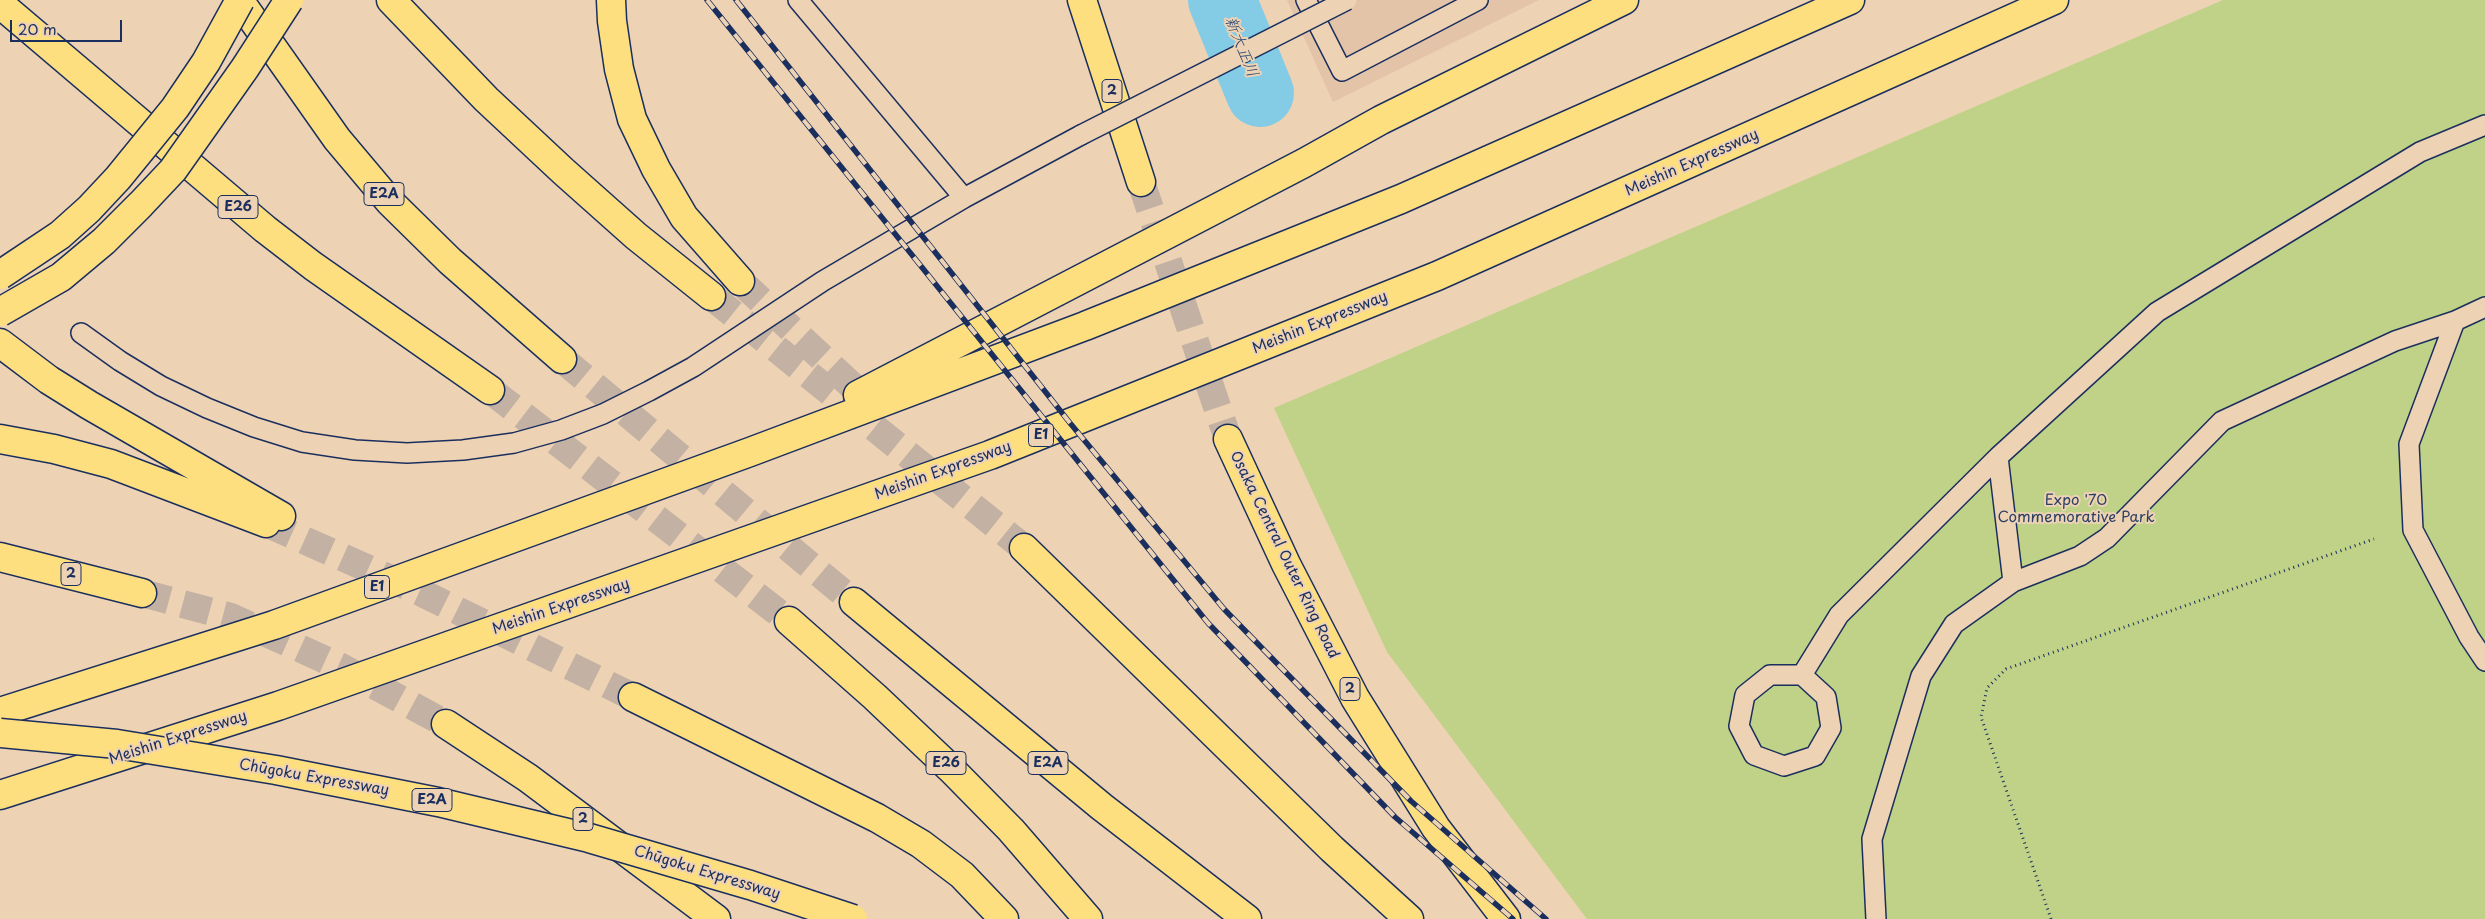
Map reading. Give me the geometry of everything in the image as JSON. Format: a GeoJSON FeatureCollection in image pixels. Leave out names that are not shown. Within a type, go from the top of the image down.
{"type":"FeatureCollection","features":[{"type":"Feature","properties":{"kind":"main road"},"geometry":{"type":"LineString","coordinates":[[0,275],[60,235],[89,209],[118,178],[175,108],[206,62],[239,0]]}},
{"type":"Feature","properties":{"kind":"main road","name":"E2A"},"geometry":{"type":"LineString","coordinates":[[239,0],[337,139],[390,202],[450,261],[562,359]]}},
{"type":"Feature","properties":{"kind":"main road"},"geometry":{"type":"LineString","coordinates":[[0,312],[62,277],[104,241],[141,204],[185,154],[245,68],[289,0]]}},
{"type":"Feature","properties":{"kind":"main road"},"geometry":{"type":"LineString","coordinates":[[391,0],[486,99],[563,171],[636,236],[711,296]]}},
{"type":"Feature","properties":{"kind":"main road"},"geometry":{"type":"LineString","coordinates":[[611,0],[619,69],[632,120],[656,169],[684,217],[740,281]]}},
{"type":"Feature","properties":{"kind":"main road","name":"2"},"geometry":{"type":"LineString","coordinates":[[1082,0],[1141,182]]}},
{"type":"Feature","properties":{"kind":"main road"},"geometry":{"type":"LineString","coordinates":[[750,452],[1304,163],[1381,120],[1624,0]]}},
{"type":"Feature","properties":{"kind":"main road","name":"E1"},"geometry":{"type":"LineString","coordinates":[[0,712],[274,625],[750,452],[1085,326],[1392,203],[1850,0]]}},
{"type":"Feature","properties":{"kind":"main road","name":"Meishin Expressway"},"geometry":{"type":"LineString","coordinates":[[0,794],[278,706],[990,455],[1437,276],[2054,0]]}},
{"type":"Feature","properties":{"kind":"main road","name":"E26"},"geometry":{"type":"LineString","coordinates":[[0,4],[265,230],[313,266],[490,390]]}},
{"type":"Feature","properties":{"kind":"main road"},"geometry":{"type":"LineString","coordinates":[[0,343],[49,380],[274,519],[111,464],[54,449],[0,439]]}},
{"type":"Feature","properties":{"kind":"main road","name":"Osaka Central Outer Ring Road"},"geometry":{"type":"LineString","coordinates":[[1228,439],[1286,564],[1355,698],[1436,828],[1506,919]]}},
{"type":"Feature","properties":{"kind":"main road"},"geometry":{"type":"LineString","coordinates":[[1024,548],[1332,849],[1409,919]]}},
{"type":"Feature","properties":{"kind":"main road","name":"2"},"geometry":{"type":"LineString","coordinates":[[0,557],[142,593]]}},
{"type":"Feature","properties":{"kind":"main road","name":"E2A"},"geometry":{"type":"LineString","coordinates":[[854,602],[1102,807],[1247,919]]}},
{"type":"Feature","properties":{"kind":"main road","name":"E26"},"geometry":{"type":"LineString","coordinates":[[789,621],[875,697],[951,768],[1011,830],[1088,919]]}},
{"type":"Feature","properties":{"kind":"main road"},"geometry":{"type":"LineString","coordinates":[[634,697],[877,818],[921,844],[962,875],[1004,919]]}},
{"type":"Feature","properties":{"kind":"main road","name":"2"},"geometry":{"type":"LineString","coordinates":[[446,724],[528,778],[716,919]]}},
{"type":"Feature","properties":{"kind":"main road","name":"Chūgoku Expressway"},"geometry":{"type":"LineString","coordinates":[[0,733],[117,744],[276,770],[438,802],[589,838],[750,885],[853,919]]}},
{"type":"Feature","properties":{"kind":"lane"},"geometry":{"type":"LineString","coordinates":[[798,0],[964,198]]}},
{"type":"Feature","properties":{"kind":"lane"},"geometry":{"type":"LineString","coordinates":[[1306,0],[1342,71],[1478,0]]}},
{"type":"Feature","properties":{"kind":"lane"},"geometry":{"type":"LineString","coordinates":[[81,333],[120,361],[161,386],[207,408],[254,427],[302,442],[354,450],[407,453],[463,450],[514,443],[603,414],[656,387],[701,362],[823,281],[964,198],[1081,135],[1347,0]]}},
{"type":"Feature","properties":{"kind":"lane"},"geometry":{"type":"LineString","coordinates":[[1802,675],[1839,615],[1998,457],[2157,312],[2420,152],[2485,126]]}},
{"type":"Feature","properties":{"kind":"lane"},"geometry":{"type":"LineString","coordinates":[[1876,919],[1872,839],[1921,676],[1954,624],[2013,582],[2080,556],[2107,538],[2222,421],[2395,341],[2455,321],[2485,307]]}},
{"type":"Feature","properties":{"kind":"lane"},"geometry":{"type":"LineString","coordinates":[[2455,321],[2409,444],[2414,530],[2469,637],[2485,661]]}},
{"type":"Feature","properties":{"kind":"lane"},"geometry":{"type":"LineString","coordinates":[[1998,457],[2013,582]]}},
{"type":"Feature","properties":{"kind":"lane"},"geometry":{"type":"LineString","coordinates":[[1770,675],[1802,675],[1826,697],[1831,728],[1815,756],[1784,766],[1754,755],[1739,726],[1745,695],[1770,675]]}},
{"type":"Feature","properties":{"kind":"path"},"geometry":{"type":"LineString","coordinates":[[2051,919],[1981,717],[1987,688],[2006,669],[2374,539]]}},
{"type":"Feature","properties":{"kind":"shaded area"},"geometry":{"type":"Polygon","coordinates":[[[1287,0],[1539,0],[1333,102],[1287,0]]]}},
{"type":"Feature","properties":{"kind":"green space","name":"Expo '70 Commemorative Park"},"geometry":{"type":"Polygon","coordinates":[[[2223,0],[2485,0],[2485,919],[1587,919],[1387,652],[1274,408],[2223,0]]]}},
{"type":"Feature","properties":{"kind":"waterway","name":"新大正川"},"geometry":{"type":"LineString","coordinates":[[1222,0],[1260,93]]}},
{"type":"Feature","properties":{"kind":"tunnel"},"geometry":{"type":"LineString","coordinates":[[1141,182],[1228,439]]}},
{"type":"Feature","properties":{"kind":"tunnel"},"geometry":{"type":"LineString","coordinates":[[740,281],[866,399]]}},
{"type":"Feature","properties":{"kind":"tunnel"},"geometry":{"type":"LineString","coordinates":[[711,296],[1024,548]]}},
{"type":"Feature","properties":{"kind":"tunnel"},"geometry":{"type":"LineString","coordinates":[[562,359],[854,602]]}},
{"type":"Feature","properties":{"kind":"tunnel"},"geometry":{"type":"LineString","coordinates":[[490,390],[789,621]]}},
{"type":"Feature","properties":{"kind":"tunnel"},"geometry":{"type":"LineString","coordinates":[[266,523],[420,592],[633,697]]}},
{"type":"Feature","properties":{"kind":"tunnel"},"geometry":{"type":"LineString","coordinates":[[142,593],[231,617],[341,667],[446,724]]}},
{"type":"Feature","properties":{"kind":"railway"},"geometry":{"type":"LineString","coordinates":[[707,0],[1208,623],[1395,817],[1513,919]]}},
{"type":"Feature","properties":{"kind":"railway"},"geometry":{"type":"LineString","coordinates":[[736,0],[1070,423],[1224,609],[1411,801],[1546,919]]}}]}
